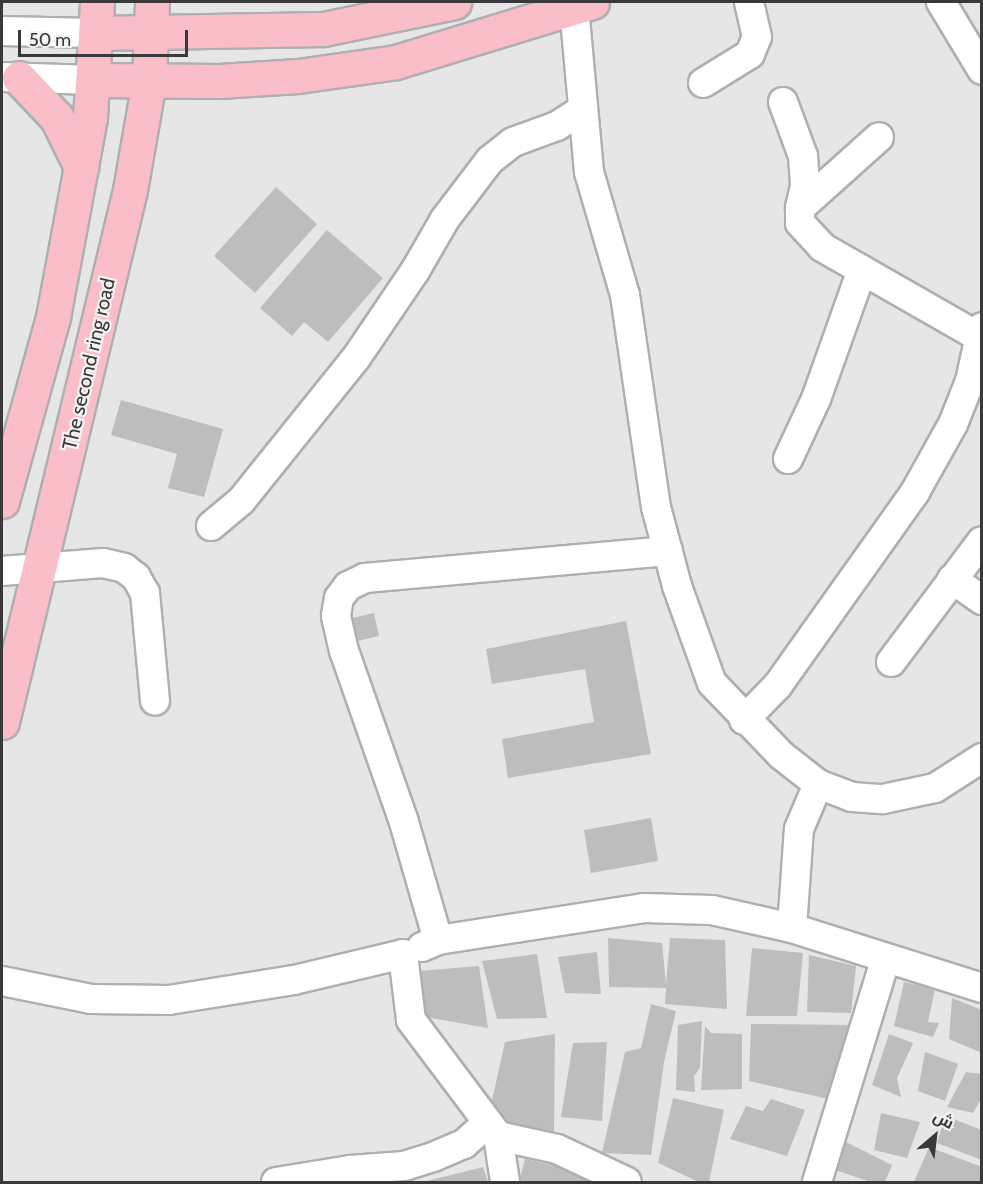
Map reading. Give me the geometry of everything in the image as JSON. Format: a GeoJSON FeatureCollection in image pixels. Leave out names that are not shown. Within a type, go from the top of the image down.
{"type":"FeatureCollection","features":[{"type":"Feature","properties":{"kind":"main road","name":"The second ring road"},"geometry":{"type":"LineString","coordinates":[[2,722],[121,231],[149,81],[152,2]]}},
{"type":"Feature","properties":{"kind":"main road"},"geometry":{"type":"LineString","coordinates":[[2,501],[53,316],[81,167],[93,80],[96,17],[152,34],[322,30],[395,9],[454,2]]}},
{"type":"Feature","properties":{"kind":"main road"},"geometry":{"type":"LineString","coordinates":[[93,80],[149,81],[298,76],[396,62],[583,4]]}},
{"type":"Feature","properties":{"kind":"main road"},"geometry":{"type":"LineString","coordinates":[[10,77],[57,118],[81,167]]}},
{"type":"Feature","properties":{"kind":"street"},"geometry":{"type":"LineString","coordinates":[[703,82],[750,54],[757,37],[749,2]]}},
{"type":"Feature","properties":{"kind":"street"},"geometry":{"type":"LineString","coordinates":[[941,2],[981,70]]}},
{"type":"Feature","properties":{"kind":"street"},"geometry":{"type":"LineString","coordinates":[[583,4],[582,110],[589,172],[627,305],[656,507],[700,661],[712,684],[744,720],[818,784],[852,797],[907,796],[935,788],[981,758]]}},
{"type":"Feature","properties":{"kind":"street"},"geometry":{"type":"LineString","coordinates":[[2,31],[96,17]]}},
{"type":"Feature","properties":{"kind":"street"},"geometry":{"type":"LineString","coordinates":[[10,77],[93,80]]}},
{"type":"Feature","properties":{"kind":"street"},"geometry":{"type":"LineString","coordinates":[[744,720],[778,685],[915,492],[953,424],[970,381],[980,332],[862,270],[807,235],[800,223],[800,208],[805,186],[803,156],[783,102]]}},
{"type":"Feature","properties":{"kind":"street"},"geometry":{"type":"LineString","coordinates":[[211,526],[241,501],[356,358],[416,271],[445,219],[490,160],[513,142],[557,126],[582,110]]}},
{"type":"Feature","properties":{"kind":"street"},"geometry":{"type":"LineString","coordinates":[[800,208],[879,137]]}},
{"type":"Feature","properties":{"kind":"street"},"geometry":{"type":"LineString","coordinates":[[788,459],[816,399],[862,270]]}},
{"type":"Feature","properties":{"kind":"street"},"geometry":{"type":"LineString","coordinates":[[891,662],[981,541]]}},
{"type":"Feature","properties":{"kind":"street"},"geometry":{"type":"LineString","coordinates":[[438,940],[405,822],[344,651],[336,616],[339,598],[348,585],[365,578],[668,551]]}},
{"type":"Feature","properties":{"kind":"street"},"geometry":{"type":"LineString","coordinates":[[2,571],[103,563],[124,568],[136,577],[145,593],[155,700]]}},
{"type":"Feature","properties":{"kind":"street"},"geometry":{"type":"LineString","coordinates":[[952,579],[981,600]]}},
{"type":"Feature","properties":{"kind":"street"},"geometry":{"type":"LineString","coordinates":[[792,928],[799,829],[818,784]]}},
{"type":"Feature","properties":{"kind":"street"},"geometry":{"type":"LineString","coordinates":[[2,981],[91,999],[169,1000],[294,980],[403,954],[438,940],[644,908],[712,910],[792,928],[981,988]]}},
{"type":"Feature","properties":{"kind":"street"},"geometry":{"type":"LineString","coordinates":[[403,954],[411,1020],[493,1129],[505,1182]]}},
{"type":"Feature","properties":{"kind":"street"},"geometry":{"type":"LineString","coordinates":[[816,1182],[886,958]]}},
{"type":"Feature","properties":{"kind":"street"},"geometry":{"type":"LineString","coordinates":[[276,1182],[350,1176],[404,1166],[433,1157],[493,1129],[557,1149],[627,1182]]}},
{"type":"Feature","properties":{"kind":"building"},"geometry":{"type":"Polygon","coordinates":[[[276,187],[317,224],[255,293],[214,256],[276,187]]]}},
{"type":"Feature","properties":{"kind":"building"},"geometry":{"type":"Polygon","coordinates":[[[327,230],[383,278],[328,342],[304,322],[292,336],[260,308],[327,230]]]}},
{"type":"Feature","properties":{"kind":"building"},"geometry":{"type":"Polygon","coordinates":[[[121,400],[223,429],[204,497],[168,488],[177,454],[111,435],[121,400]]]}},
{"type":"Feature","properties":{"kind":"building"},"geometry":{"type":"Polygon","coordinates":[[[374,613],[379,636],[353,642],[348,619],[374,613]]]}},
{"type":"Feature","properties":{"kind":"building"},"geometry":{"type":"Polygon","coordinates":[[[626,621],[651,754],[508,778],[502,739],[594,722],[585,669],[492,684],[486,649],[626,621]]]}},
{"type":"Feature","properties":{"kind":"building"},"geometry":{"type":"Polygon","coordinates":[[[651,818],[658,861],[591,873],[584,830],[651,818]]]}},
{"type":"Feature","properties":{"kind":"building"},"geometry":{"type":"Polygon","coordinates":[[[608,938],[662,943],[666,984],[670,938],[725,940],[727,1009],[665,1004],[666,988],[609,987],[608,938]]]}},
{"type":"Feature","properties":{"kind":"building"},"geometry":{"type":"Polygon","coordinates":[[[752,948],[803,953],[797,1016],[746,1016],[752,948]]]}},
{"type":"Feature","properties":{"kind":"building"},"geometry":{"type":"Polygon","coordinates":[[[597,952],[601,994],[565,993],[558,957],[597,952]]]}},
{"type":"Feature","properties":{"kind":"building"},"geometry":{"type":"Polygon","coordinates":[[[537,954],[547,1018],[497,1019],[482,961],[537,954]]]}},
{"type":"Feature","properties":{"kind":"building"},"geometry":{"type":"Polygon","coordinates":[[[809,955],[856,966],[851,1013],[807,1012],[809,955]]]}},
{"type":"Feature","properties":{"kind":"building"},"geometry":{"type":"Polygon","coordinates":[[[479,966],[488,1028],[419,1016],[419,971],[479,966]]]}},
{"type":"Feature","properties":{"kind":"building"},"geometry":{"type":"Polygon","coordinates":[[[904,982],[935,989],[928,1022],[939,1023],[933,1037],[894,1026],[904,982]]]}},
{"type":"Feature","properties":{"kind":"building"},"geometry":{"type":"Polygon","coordinates":[[[952,998],[982,1010],[982,1053],[949,1039],[952,998]]]}},
{"type":"Feature","properties":{"kind":"building"},"geometry":{"type":"Polygon","coordinates":[[[651,1004],[676,1011],[664,1062],[651,1155],[602,1153],[625,1052],[641,1048],[651,1004]]]}},
{"type":"Feature","properties":{"kind":"building"},"geometry":{"type":"Polygon","coordinates":[[[702,1021],[700,1068],[694,1076],[695,1092],[676,1090],[678,1025],[702,1021]]]}},
{"type":"Feature","properties":{"kind":"building"},"geometry":{"type":"Polygon","coordinates":[[[751,1024],[857,1025],[833,1100],[749,1081],[751,1024]]]}},
{"type":"Feature","properties":{"kind":"building"},"geometry":{"type":"Polygon","coordinates":[[[705,1026],[711,1033],[742,1034],[742,1089],[701,1090],[705,1026]]]}},
{"type":"Feature","properties":{"kind":"building"},"geometry":{"type":"Polygon","coordinates":[[[555,1034],[554,1132],[487,1123],[505,1042],[555,1034]]]}},
{"type":"Feature","properties":{"kind":"building"},"geometry":{"type":"Polygon","coordinates":[[[889,1034],[913,1043],[897,1078],[901,1097],[872,1085],[889,1034]]]}},
{"type":"Feature","properties":{"kind":"building"},"geometry":{"type":"Polygon","coordinates":[[[607,1042],[602,1121],[561,1117],[573,1043],[607,1042]]]}},
{"type":"Feature","properties":{"kind":"building"},"geometry":{"type":"Polygon","coordinates":[[[925,1052],[958,1064],[945,1101],[918,1091],[925,1052]]]}},
{"type":"Feature","properties":{"kind":"building"},"geometry":{"type":"Polygon","coordinates":[[[966,1072],[982,1074],[982,1097],[973,1113],[947,1107],[966,1072]]]}},
{"type":"Feature","properties":{"kind":"building"},"geometry":{"type":"Polygon","coordinates":[[[673,1098],[724,1110],[709,1182],[699,1182],[658,1163],[673,1098]]]}},
{"type":"Feature","properties":{"kind":"building"},"geometry":{"type":"Polygon","coordinates":[[[771,1099],[805,1110],[787,1156],[730,1139],[746,1106],[763,1111],[771,1099]]]}},
{"type":"Feature","properties":{"kind":"building"},"geometry":{"type":"Polygon","coordinates":[[[881,1113],[920,1122],[907,1158],[874,1150],[881,1113]]]}},
{"type":"Feature","properties":{"kind":"building"},"geometry":{"type":"Polygon","coordinates":[[[945,1116],[982,1130],[982,1160],[937,1143],[945,1116]]]}},
{"type":"Feature","properties":{"kind":"building"},"geometry":{"type":"Polygon","coordinates":[[[842,1140],[892,1165],[885,1182],[871,1182],[835,1170],[842,1140]]]}},
{"type":"Feature","properties":{"kind":"building"},"geometry":{"type":"Polygon","coordinates":[[[929,1147],[982,1167],[982,1182],[914,1182],[929,1147]]]}},
{"type":"Feature","properties":{"kind":"building"},"geometry":{"type":"Polygon","coordinates":[[[525,1159],[574,1170],[590,1182],[519,1182],[525,1159]]]}},
{"type":"Feature","properties":{"kind":"building"},"geometry":{"type":"Polygon","coordinates":[[[483,1167],[488,1182],[423,1182],[483,1167]]]}}]}
